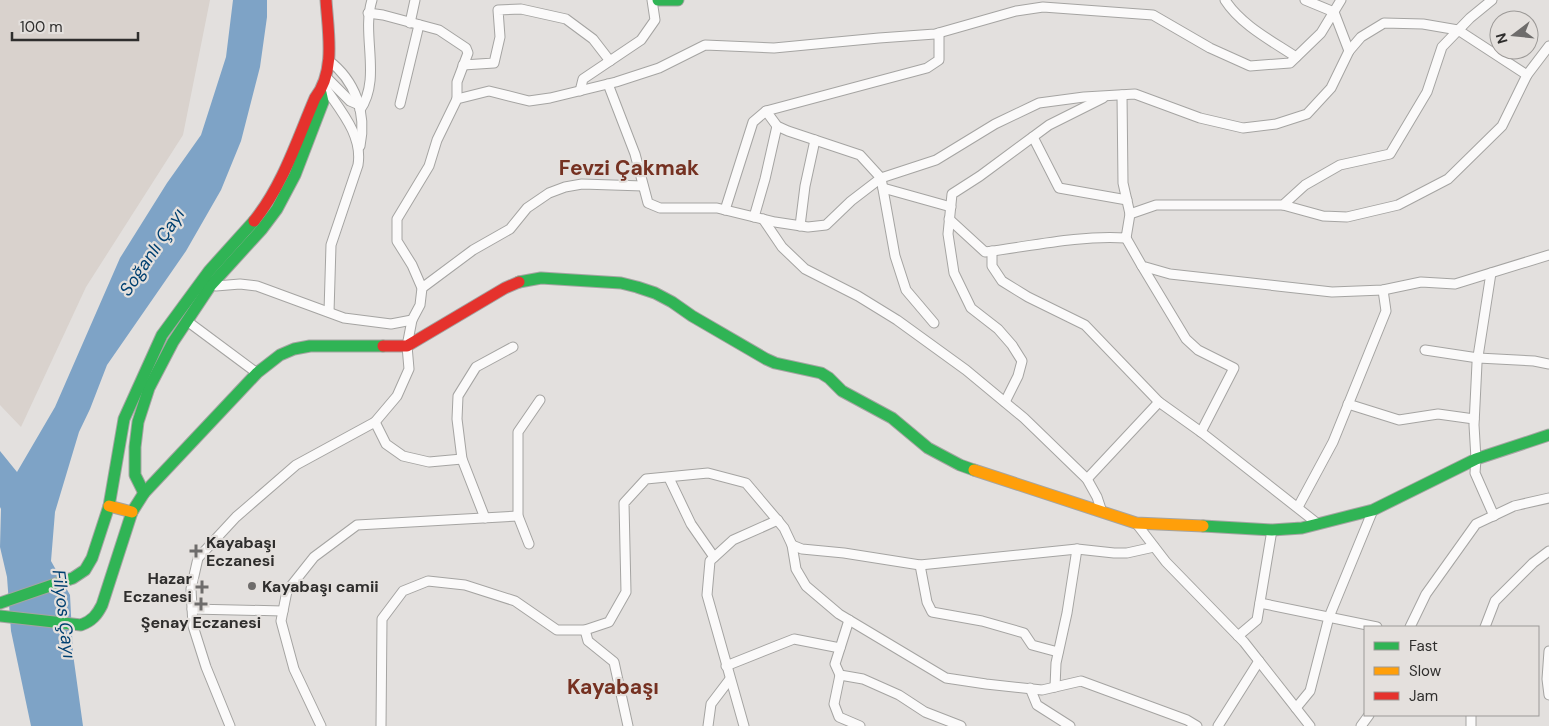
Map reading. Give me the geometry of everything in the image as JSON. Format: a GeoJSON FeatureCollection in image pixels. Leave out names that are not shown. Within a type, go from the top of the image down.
{"type":"FeatureCollection","features":[{"type":"Feature","properties":{"kind":"street"},"geometry":{"type":"LineString","coordinates":[[0,603],[73,578],[85,570],[92,558],[109,506],[124,419],[162,335],[206,283],[262,229],[284,198],[295,175],[323,102],[328,60],[326,0]]}},
{"type":"Feature","properties":{"kind":"street"},"geometry":{"type":"LineString","coordinates":[[358,107],[366,100],[370,85],[368,12],[372,0]]}},
{"type":"Feature","properties":{"kind":"street"},"geometry":{"type":"LineString","coordinates":[[400,104],[414,24],[415,0]]}},
{"type":"Feature","properties":{"kind":"street"},"geometry":{"type":"LineString","coordinates":[[580,91],[583,79],[641,40],[655,20],[652,0]]}},
{"type":"Feature","properties":{"kind":"street"},"geometry":{"type":"LineString","coordinates":[[658,0],[678,0]]}},
{"type":"Feature","properties":{"kind":"street"},"geometry":{"type":"LineString","coordinates":[[1225,0],[1256,31],[1296,57]]}},
{"type":"Feature","properties":{"kind":"street"},"geometry":{"type":"LineString","coordinates":[[1305,0],[1334,12],[1349,50]]}},
{"type":"Feature","properties":{"kind":"street"},"geometry":{"type":"LineString","coordinates":[[457,99],[489,91],[529,101],[580,91],[659,68],[705,45],[774,48],[939,33],[1016,11],[1043,7],[1153,15],[1210,48],[1250,66],[1290,63],[1320,33],[1341,0]]}},
{"type":"Feature","properties":{"kind":"street"},"geometry":{"type":"LineString","coordinates":[[1283,205],[1305,185],[1340,165],[1390,154],[1427,92],[1442,47],[1470,18],[1492,0]]}},
{"type":"Feature","properties":{"kind":"street"},"geometry":{"type":"LineString","coordinates":[[463,65],[494,63],[500,37],[498,10],[521,10],[566,19],[593,39],[610,61]]}},
{"type":"Feature","properties":{"kind":"street"},"geometry":{"type":"LineString","coordinates":[[230,726],[203,659],[193,626],[191,589],[198,558],[236,517],[296,465],[375,422],[397,396],[409,369],[407,346],[412,320],[420,304],[422,288],[412,265],[397,241],[397,219],[428,166],[436,140],[457,99],[457,82],[468,53],[466,48],[439,30],[368,12]]}},
{"type":"Feature","properties":{"kind":"street"},"geometry":{"type":"LineString","coordinates":[[608,84],[635,154],[648,203],[660,208],[717,208],[808,227],[826,225],[851,201],[881,178],[936,160],[995,124],[1039,104],[1084,97],[1135,94],[1200,118],[1243,128],[1276,124],[1307,114],[1331,88],[1349,50],[1361,37],[1384,23],[1423,24],[1458,30],[1527,75]]}},
{"type":"Feature","properties":{"kind":"street"},"geometry":{"type":"LineString","coordinates":[[725,210],[753,122],[766,111],[927,68],[939,60],[939,33]]}},
{"type":"Feature","properties":{"kind":"street"},"geometry":{"type":"LineString","coordinates":[[1130,214],[1156,205],[1283,205],[1324,216],[1347,217],[1398,205],[1448,178],[1502,126],[1527,75],[1548,49]]}},
{"type":"Feature","properties":{"kind":"street"},"geometry":{"type":"LineString","coordinates":[[328,60],[347,79],[355,93],[363,132],[359,148],[358,166],[331,245],[329,312]]}},
{"type":"Feature","properties":{"kind":"street"},"geometry":{"type":"LineString","coordinates":[[324,85],[358,107]]}},
{"type":"Feature","properties":{"kind":"street"},"geometry":{"type":"LineString","coordinates":[[324,85],[351,127],[359,148]]}},
{"type":"Feature","properties":{"kind":"street"},"geometry":{"type":"LineString","coordinates":[[1122,95],[1123,183],[1130,214],[1126,238],[1186,339],[1198,350],[1234,368],[1201,432]]}},
{"type":"Feature","properties":{"kind":"street"},"geometry":{"type":"LineString","coordinates":[[1005,402],[1018,376],[1022,361],[998,328],[971,308],[954,272],[948,234],[952,194],[980,176],[1049,124],[1108,96]]}},
{"type":"Feature","properties":{"kind":"street"},"geometry":{"type":"LineString","coordinates":[[766,111],[777,126],[860,155],[881,178],[894,256],[906,290],[934,323]]}},
{"type":"Feature","properties":{"kind":"street"},"geometry":{"type":"LineString","coordinates":[[777,126],[758,218],[782,247],[805,269],[858,296],[897,320],[966,370],[1005,402],[1024,418],[1087,480],[1097,497],[1102,512]]}},
{"type":"Feature","properties":{"kind":"street"},"geometry":{"type":"LineString","coordinates":[[1033,137],[1059,188],[1127,200]]}},
{"type":"Feature","properties":{"kind":"street"},"geometry":{"type":"LineString","coordinates":[[800,226],[805,186],[815,140]]}},
{"type":"Feature","properties":{"kind":"street"},"geometry":{"type":"LineString","coordinates":[[422,288],[473,250],[510,229],[527,208],[549,193],[565,187],[582,184],[643,186]]}},
{"type":"Feature","properties":{"kind":"street"},"geometry":{"type":"LineString","coordinates":[[883,188],[950,207]]}},
{"type":"Feature","properties":{"kind":"street"},"geometry":{"type":"LineString","coordinates":[[949,219],[985,252],[1068,240],[1105,237],[1126,238]]}},
{"type":"Feature","properties":{"kind":"street"},"geometry":{"type":"LineString","coordinates":[[992,251],[992,266],[1002,281],[1028,297],[1085,325],[1159,402],[1201,432],[1318,524]]}},
{"type":"Feature","properties":{"kind":"street"},"geometry":{"type":"LineString","coordinates":[[1142,266],[1170,274],[1322,291],[1383,290],[1421,282],[1455,284],[1549,255]]}},
{"type":"Feature","properties":{"kind":"street"},"geometry":{"type":"LineString","coordinates":[[1491,273],[1478,358],[1474,419],[1475,473],[1494,516]]}},
{"type":"Feature","properties":{"kind":"street"},"geometry":{"type":"LineString","coordinates":[[0,616],[81,625],[91,622],[98,615],[102,605],[132,512],[144,493],[257,373],[280,355],[294,349],[310,346],[407,346],[505,288],[518,282],[541,278],[621,283],[655,293],[766,359],[775,363],[821,373],[842,391],[892,418],[928,448],[960,465],[1136,524],[1272,530],[1302,528],[1373,510],[1476,459],[1549,435]]}},
{"type":"Feature","properties":{"kind":"street"},"geometry":{"type":"LineString","coordinates":[[206,283],[224,286],[249,284],[257,286],[344,318],[391,324],[412,320]]}},
{"type":"Feature","properties":{"kind":"street"},"geometry":{"type":"LineString","coordinates":[[144,493],[135,475],[136,434],[144,399],[206,283]]}},
{"type":"Feature","properties":{"kind":"street"},"geometry":{"type":"LineString","coordinates":[[1298,507],[1333,442],[1386,311],[1383,290]]}},
{"type":"Feature","properties":{"kind":"street"},"geometry":{"type":"LineString","coordinates":[[187,320],[257,373]]}},
{"type":"Feature","properties":{"kind":"street"},"geometry":{"type":"LineString","coordinates":[[485,518],[462,460],[458,396],[476,367],[513,347]]}},
{"type":"Feature","properties":{"kind":"street"},"geometry":{"type":"LineString","coordinates":[[1425,350],[1478,358],[1534,361],[1549,364]]}},
{"type":"Feature","properties":{"kind":"street"},"geometry":{"type":"LineString","coordinates":[[529,544],[518,516],[518,432],[540,400]]}},
{"type":"Feature","properties":{"kind":"street"},"geometry":{"type":"LineString","coordinates":[[1087,480],[1159,402]]}},
{"type":"Feature","properties":{"kind":"street"},"geometry":{"type":"LineString","coordinates":[[1348,404],[1399,420],[1438,414],[1474,419]]}},
{"type":"Feature","properties":{"kind":"street"},"geometry":{"type":"LineString","coordinates":[[375,422],[386,444],[403,456],[429,462],[462,460]]}},
{"type":"Feature","properties":{"kind":"street"},"geometry":{"type":"LineString","coordinates":[[115,472],[135,475]]}},
{"type":"Feature","properties":{"kind":"street"},"geometry":{"type":"LineString","coordinates":[[381,726],[382,619],[403,591],[428,582],[465,586],[515,601],[556,630],[584,630],[609,622],[626,592],[624,503],[646,479],[708,473],[746,483],[784,528],[792,545],[796,569],[806,586],[839,614],[946,678],[1042,690],[1081,681],[1187,720],[1197,726]]}},
{"type":"Feature","properties":{"kind":"street"},"geometry":{"type":"LineString","coordinates":[[669,478],[691,524],[714,557]]}},
{"type":"Feature","properties":{"kind":"street"},"geometry":{"type":"LineString","coordinates":[[1410,626],[1426,594],[1476,524],[1514,506],[1549,498]]}},
{"type":"Feature","properties":{"kind":"street"},"geometry":{"type":"LineString","coordinates":[[109,506],[132,512]]}},
{"type":"Feature","properties":{"kind":"street"},"geometry":{"type":"LineString","coordinates":[[1296,708],[1310,691],[1329,617],[1373,510]]}},
{"type":"Feature","properties":{"kind":"street"},"geometry":{"type":"LineString","coordinates":[[322,726],[294,669],[281,622],[287,592],[314,558],[357,524],[518,516]]}},
{"type":"Feature","properties":{"kind":"street"},"geometry":{"type":"LineString","coordinates":[[744,726],[707,595],[710,561],[733,540],[778,520]]}},
{"type":"Feature","properties":{"kind":"street"},"geometry":{"type":"LineString","coordinates":[[1136,524],[1178,574],[1238,636],[1310,726]]}},
{"type":"Feature","properties":{"kind":"street"},"geometry":{"type":"LineString","coordinates":[[1238,636],[1257,620],[1272,530]]}},
{"type":"Feature","properties":{"kind":"street"},"geometry":{"type":"LineString","coordinates":[[792,545],[802,549],[844,553],[920,566],[1076,549],[1114,553],[1154,547]]}},
{"type":"Feature","properties":{"kind":"street"},"geometry":{"type":"LineString","coordinates":[[1055,687],[1056,663],[1067,613],[1076,549]]}},
{"type":"Feature","properties":{"kind":"street"},"geometry":{"type":"LineString","coordinates":[[1485,626],[1495,601],[1533,563],[1549,552]]}},
{"type":"Feature","properties":{"kind":"street"},"geometry":{"type":"LineString","coordinates":[[920,566],[927,602],[932,612],[982,621],[1024,633],[1032,645],[1058,652]]}},
{"type":"Feature","properties":{"kind":"street"},"geometry":{"type":"LineString","coordinates":[[1260,603],[1372,626]]}},
{"type":"Feature","properties":{"kind":"street"},"geometry":{"type":"LineString","coordinates":[[192,609],[283,611]]}},
{"type":"Feature","properties":{"kind":"street"},"geometry":{"type":"LineString","coordinates":[[849,620],[835,664],[840,675],[834,704],[839,717],[860,726]]}},
{"type":"Feature","properties":{"kind":"street"},"geometry":{"type":"LineString","coordinates":[[584,630],[588,641],[614,662],[628,726]]}},
{"type":"Feature","properties":{"kind":"street"},"geometry":{"type":"LineString","coordinates":[[726,666],[794,638],[840,648]]}},
{"type":"Feature","properties":{"kind":"street"},"geometry":{"type":"LineString","coordinates":[[1549,651],[1547,679],[1549,695]]}},
{"type":"Feature","properties":{"kind":"street"},"geometry":{"type":"LineString","coordinates":[[1218,726],[1259,661]]}},
{"type":"Feature","properties":{"kind":"street"},"geometry":{"type":"LineString","coordinates":[[840,675],[863,679],[899,695],[925,712],[961,726]]}},
{"type":"Feature","properties":{"kind":"street"},"geometry":{"type":"LineString","coordinates":[[708,726],[711,704],[730,679]]}},
{"type":"Feature","properties":{"kind":"street"},"geometry":{"type":"LineString","coordinates":[[1030,688],[1037,705],[1070,726]]}},
{"type":"Feature","properties":{"kind":"shaded area"},"geometry":{"type":"Polygon","coordinates":[[[0,0],[210,0],[183,135],[86,287],[21,427],[0,405],[0,0]]]}},
{"type":"Feature","properties":{"kind":"water"},"geometry":{"type":"Polygon","coordinates":[[[233,0],[267,0],[267,17],[260,67],[241,141],[221,190],[186,251],[107,365],[79,432],[55,512],[51,561],[70,595],[73,654],[83,726],[31,726],[11,631],[7,577],[0,547],[0,451],[17,472],[55,407],[120,258],[167,183],[201,135],[226,57],[233,0]]]}},
{"type":"Feature","properties":{"kind":"traffic: fast"},"geometry":{"type":"LineString","coordinates":[[658,0],[678,0]]}},
{"type":"Feature","properties":{"kind":"traffic: fast"},"geometry":{"type":"LineString","coordinates":[[144,493],[135,475],[135,447],[138,422],[149,388],[173,342],[211,285],[262,229],[277,209],[295,175],[323,102],[321,93]]}},
{"type":"Feature","properties":{"kind":"traffic: fast"},"geometry":{"type":"LineString","coordinates":[[0,603],[73,578],[85,570],[92,558],[109,506],[124,419],[162,335],[209,271],[254,221]]}},
{"type":"Feature","properties":{"kind":"traffic: fast"},"geometry":{"type":"LineString","coordinates":[[519,282],[541,278],[621,283],[655,293],[766,359],[775,363],[821,373],[842,391],[892,418],[928,448],[960,465],[974,470]]}},
{"type":"Feature","properties":{"kind":"traffic: fast"},"geometry":{"type":"LineString","coordinates":[[0,616],[81,625],[91,620],[102,605],[132,512],[144,493],[257,373],[280,355],[294,349],[310,346],[383,346]]}},
{"type":"Feature","properties":{"kind":"traffic: fast"},"geometry":{"type":"LineString","coordinates":[[1203,526],[1272,530],[1302,528],[1373,510],[1476,459],[1549,435]]}},
{"type":"Feature","properties":{"kind":"traffic: slow"},"geometry":{"type":"LineString","coordinates":[[974,470],[1136,523],[1203,526]]}},
{"type":"Feature","properties":{"kind":"traffic: slow"},"geometry":{"type":"LineString","coordinates":[[109,506],[132,512]]}},
{"type":"Feature","properties":{"kind":"traffic: jam"},"geometry":{"type":"LineString","coordinates":[[254,221],[281,177],[326,76],[329,51],[326,0]]}},
{"type":"Feature","properties":{"kind":"traffic: jam"},"geometry":{"type":"LineString","coordinates":[[383,346],[407,346],[505,288],[519,282]]}},
{"type":"Feature","properties":{"kind":"place","name":"Kayabaşı Eczanesi"},"geometry":{"type":"Point","coordinates":[196,551]}},
{"type":"Feature","properties":{"kind":"place","name":"Kayabaşı camii"},"geometry":{"type":"Point","coordinates":[252,586]}},
{"type":"Feature","properties":{"kind":"place","name":"Hazar Eczanesi"},"geometry":{"type":"Point","coordinates":[202,587]}},
{"type":"Feature","properties":{"kind":"place","name":"Şenay Eczanesi"},"geometry":{"type":"Point","coordinates":[201,604]}},
{"type":"Feature","properties":{"kind":"district","name":"Fevzi Çakmak"},"geometry":{"type":"Point","coordinates":[629,168]}},
{"type":"Feature","properties":{"kind":"district","name":"Kayabaşı"},"geometry":{"type":"Point","coordinates":[613,687]}},
{"type":"Feature","properties":{"kind":"water label","name":"Soğanlı Çayı"},"geometry":{"type":"Point","coordinates":[152,252]}},
{"type":"Feature","properties":{"kind":"water label","name":"Filyos Çayı"},"geometry":{"type":"Point","coordinates":[64,614]}}]}
